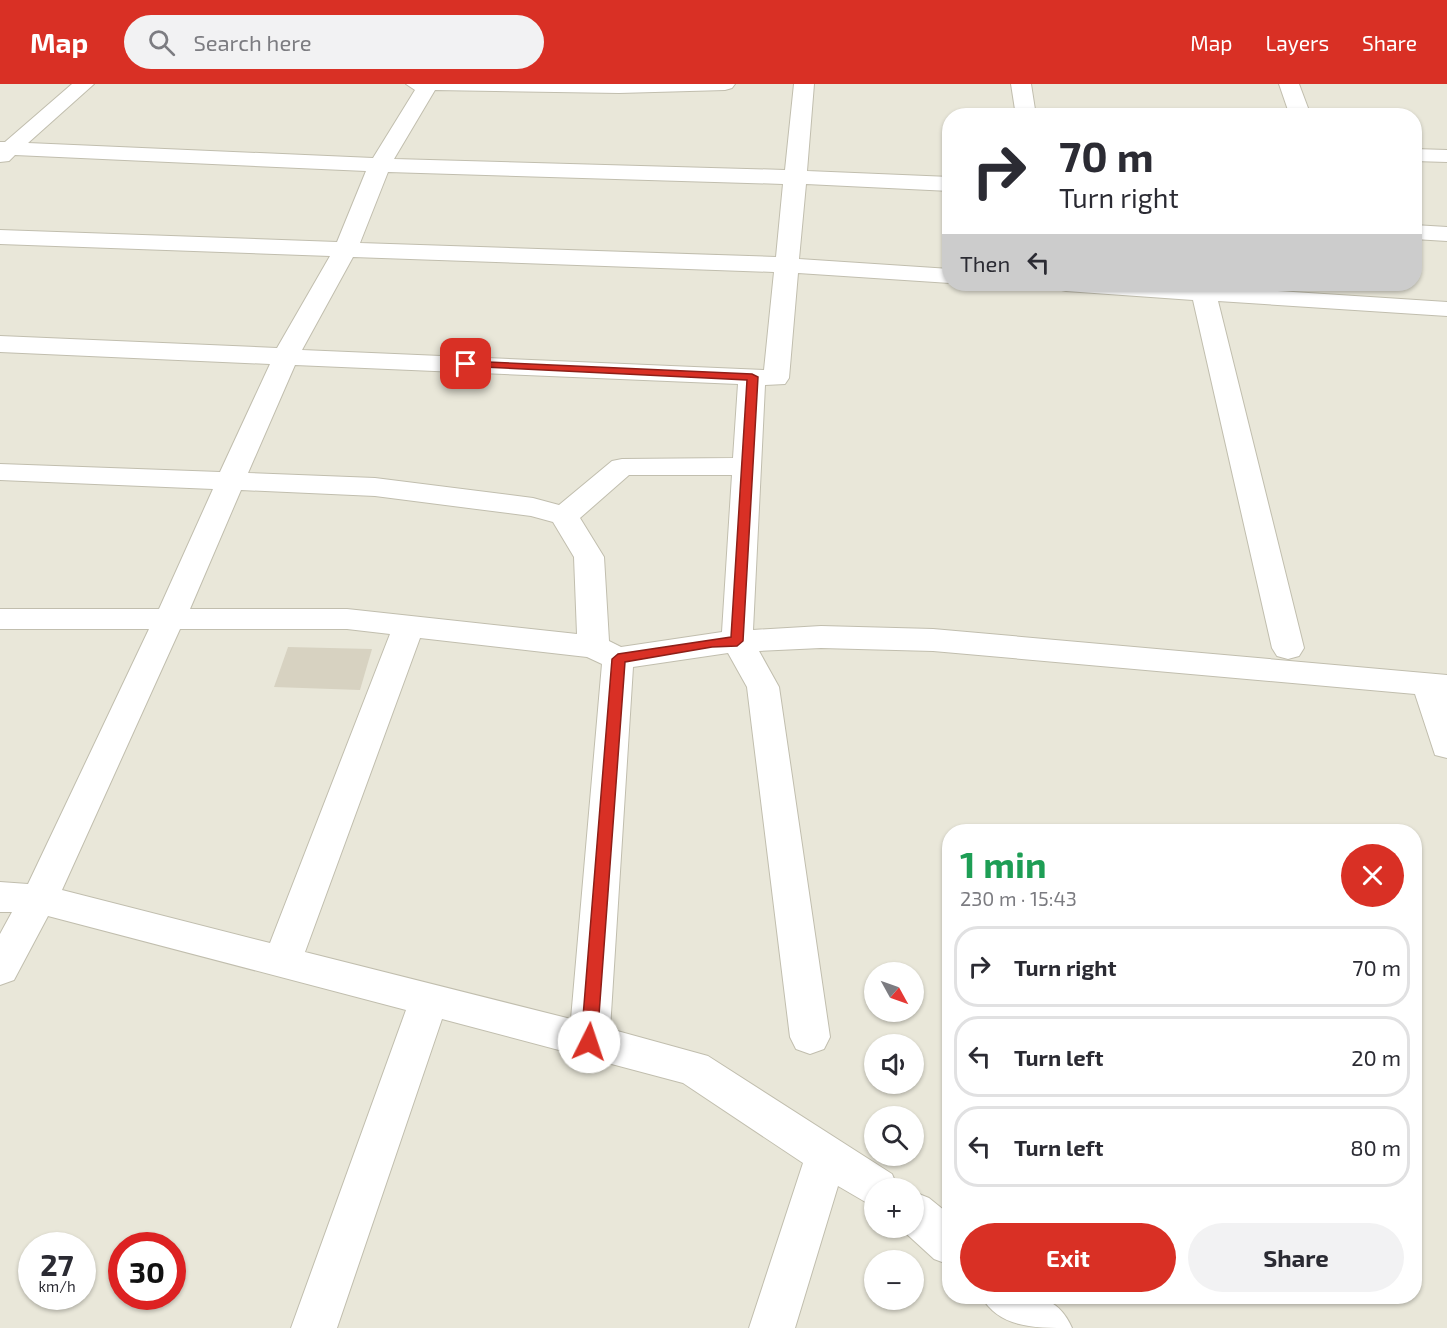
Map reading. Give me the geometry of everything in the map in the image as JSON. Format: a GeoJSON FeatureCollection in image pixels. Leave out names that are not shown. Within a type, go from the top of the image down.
{"type":"FeatureCollection","features":[{"type":"Feature","properties":{"kind":"street"},"geometry":{"type":"LineString","coordinates":[[3,151],[84,84]]}},
{"type":"Feature","properties":{"kind":"street"},"geometry":{"type":"LineString","coordinates":[[0,969],[39,899],[170,618],[286,356],[345,250],[381,164],[422,85],[725,84]]}},
{"type":"Feature","properties":{"kind":"street"},"geometry":{"type":"LineString","coordinates":[[0,344],[776,378],[804,84]]}},
{"type":"Feature","properties":{"kind":"street"},"geometry":{"type":"LineString","coordinates":[[1021,84],[1025,108]]}},
{"type":"Feature","properties":{"kind":"street"},"geometry":{"type":"LineString","coordinates":[[1289,84],[1298,108]]}},
{"type":"Feature","properties":{"kind":"street"},"geometry":{"type":"LineString","coordinates":[[3,151],[795,176],[942,184]]}},
{"type":"Feature","properties":{"kind":"street"},"geometry":{"type":"LineString","coordinates":[[1422,155],[1447,156]]}},
{"type":"Feature","properties":{"kind":"street"},"geometry":{"type":"LineString","coordinates":[[1422,232],[1447,234]]}},
{"type":"Feature","properties":{"kind":"street"},"geometry":{"type":"LineString","coordinates":[[0,237],[787,265],[942,275]]}},
{"type":"Feature","properties":{"kind":"street"},"geometry":{"type":"LineString","coordinates":[[1173,291],[1356,293],[1447,309]]}},
{"type":"Feature","properties":{"kind":"street"},"geometry":{"type":"LineString","coordinates":[[1204,293],[1288,648]]}},
{"type":"Feature","properties":{"kind":"street"},"geometry":{"type":"LineString","coordinates":[[752,377],[737,641],[763,687],[810,1037]]}},
{"type":"Feature","properties":{"kind":"street"},"geometry":{"type":"LineString","coordinates":[[564,516],[622,467],[747,466]]}},
{"type":"Feature","properties":{"kind":"street"},"geometry":{"type":"LineString","coordinates":[[0,472],[375,487],[533,507],[564,516],[589,557],[605,653],[589,1042]]}},
{"type":"Feature","properties":{"kind":"street"},"geometry":{"type":"LineString","coordinates":[[0,619],[347,619],[605,653],[737,641],[821,637],[933,640],[1438,685],[1447,746]]}},
{"type":"Feature","properties":{"kind":"street"},"geometry":{"type":"LineString","coordinates":[[282,962],[409,626]]}},
{"type":"Feature","properties":{"kind":"street"},"geometry":{"type":"LineString","coordinates":[[0,897],[39,899],[694,1068],[864,1179]]}},
{"type":"Feature","properties":{"kind":"street"},"geometry":{"type":"LineString","coordinates":[[315,1328],[429,1000]]}},
{"type":"Feature","properties":{"kind":"street"},"geometry":{"type":"LineString","coordinates":[[772,1328],[827,1155]]}},
{"type":"Feature","properties":{"kind":"street"},"geometry":{"type":"LineString","coordinates":[[924,1221],[942,1237]]}},
{"type":"Feature","properties":{"kind":"street"},"geometry":{"type":"LineString","coordinates":[[1015,1304],[1049,1328]]}},
{"type":"Feature","properties":{"kind":"shaded area"},"geometry":{"type":"Polygon","coordinates":[[[0,84],[1447,84],[1447,1328],[0,1328],[0,84]]]}},
{"type":"Feature","properties":{"kind":"building"},"geometry":{"type":"Polygon","coordinates":[[[288,647],[372,649],[360,690],[274,687],[288,647]]]}},
{"type":"Feature","properties":{"kind":"route"},"geometry":{"type":"LineString","coordinates":[[466,364],[752,377],[737,641],[618,659],[589,1042]]}}]}
